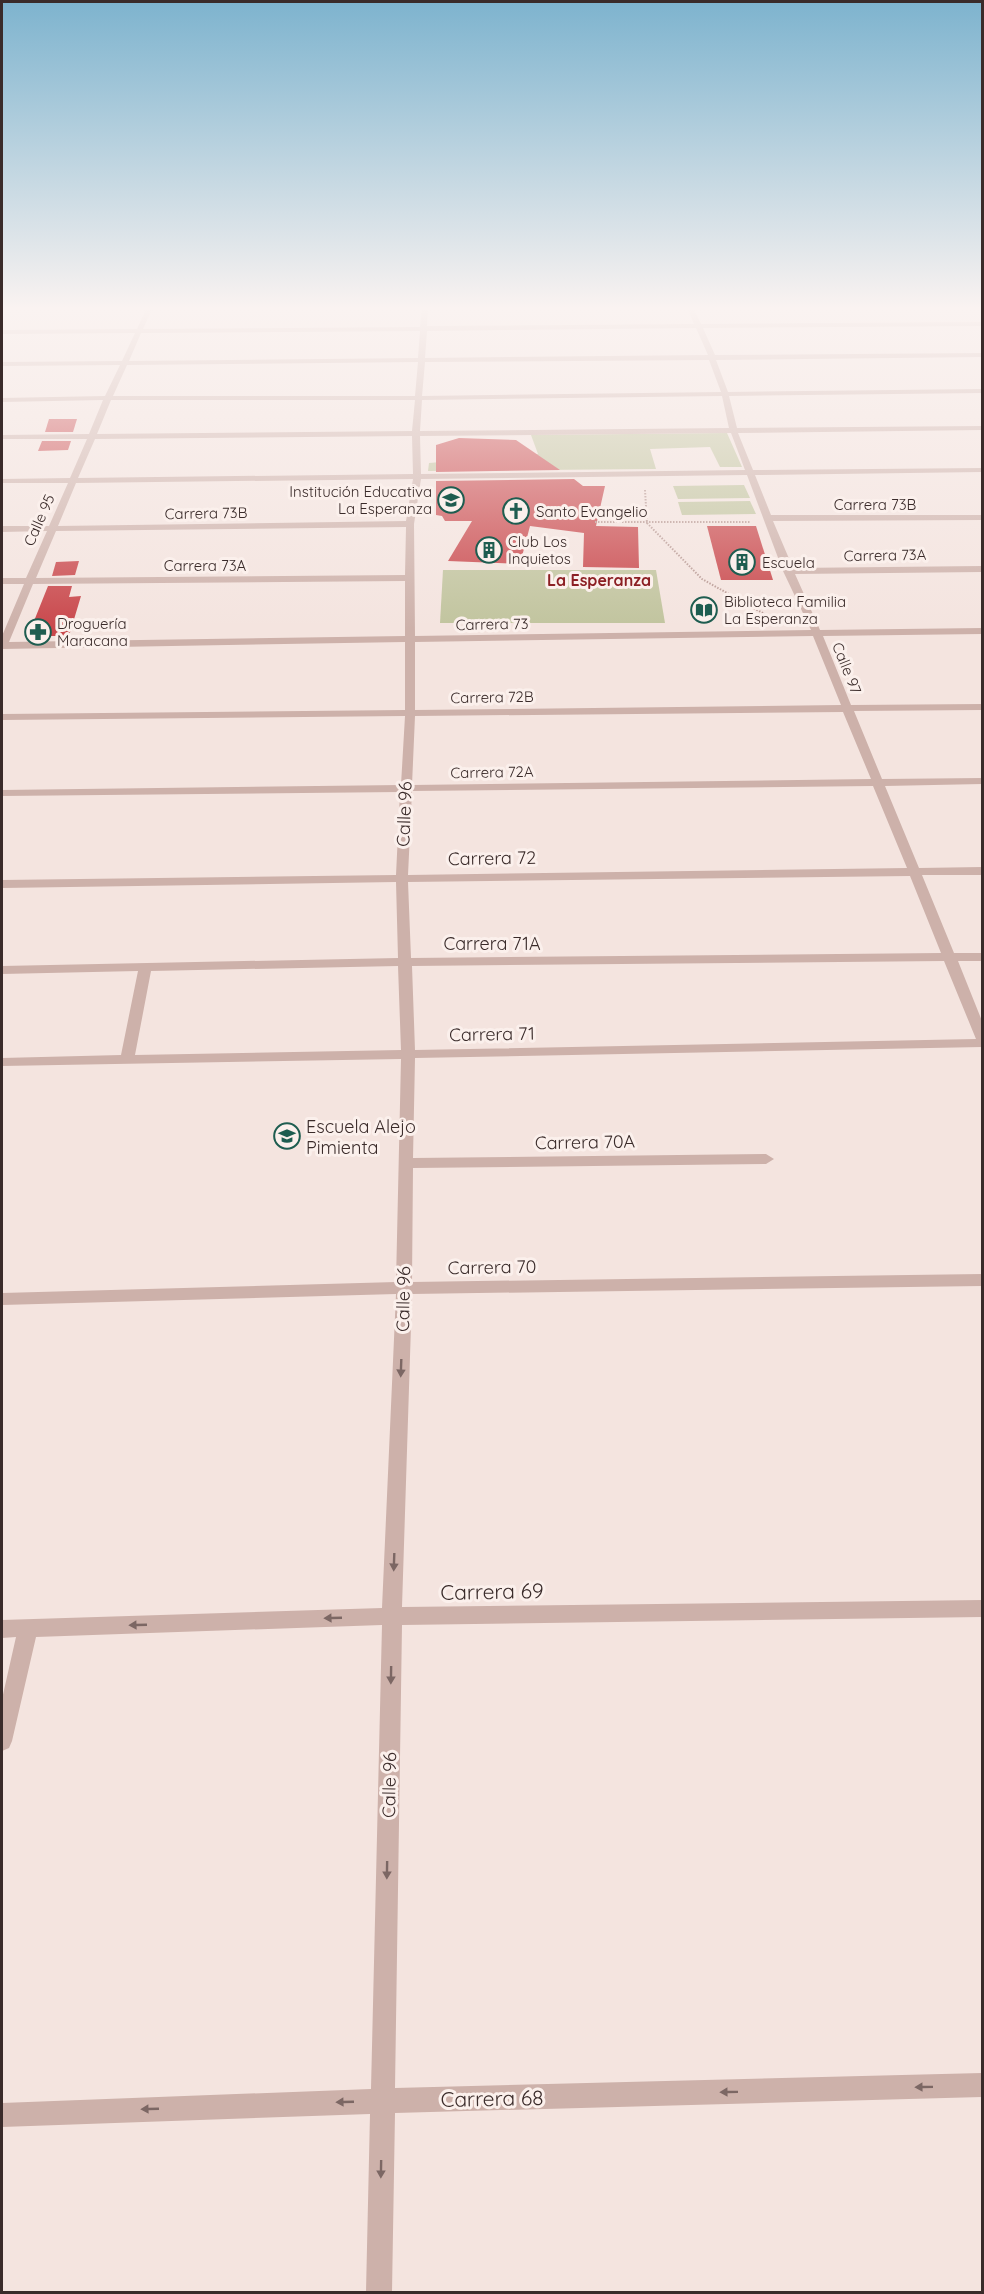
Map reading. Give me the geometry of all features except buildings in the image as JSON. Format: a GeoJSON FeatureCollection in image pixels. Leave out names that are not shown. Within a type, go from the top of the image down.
{"type":"FeatureCollection","features":[{"type":"Feature","properties":{"kind":"street","name":"Calle 95"},"geometry":{"type":"LineString","coordinates":[[2,646],[101,414]]}},
{"type":"Feature","properties":{"kind":"street","name":"Calle 96"},"geometry":{"type":"LineString","coordinates":[[379,2292],[392,1616],[404,1288],[408,1053],[402,877],[410,713],[410,524],[417,477],[417,414]]}},
{"type":"Feature","properties":{"kind":"street","name":"Calle 97"},"geometry":{"type":"LineString","coordinates":[[730,414],[733,429],[788,571],[848,708],[982,1037]]}},
{"type":"Feature","properties":{"kind":"street"},"geometry":{"type":"LineString","coordinates":[[2,436],[982,428]]}},
{"type":"Feature","properties":{"kind":"street"},"geometry":{"type":"LineString","coordinates":[[2,481],[982,470]]}},
{"type":"Feature","properties":{"kind":"street","name":"Carrera 73B"},"geometry":{"type":"LineString","coordinates":[[769,520],[982,518]]}},
{"type":"Feature","properties":{"kind":"street","name":"Carrera 73B"},"geometry":{"type":"LineString","coordinates":[[2,529],[410,524]]}},
{"type":"Feature","properties":{"kind":"street","name":"Carrera 73A"},"geometry":{"type":"LineString","coordinates":[[788,571],[982,569]]}},
{"type":"Feature","properties":{"kind":"street","name":"Carrera 73A"},"geometry":{"type":"LineString","coordinates":[[2,582],[409,578]]}},
{"type":"Feature","properties":{"kind":"street","name":"Carrera 73"},"geometry":{"type":"LineString","coordinates":[[2,646],[982,631]]}},
{"type":"Feature","properties":{"kind":"street","name":"Carrera 72B"},"geometry":{"type":"LineString","coordinates":[[2,717],[982,706]]}},
{"type":"Feature","properties":{"kind":"street","name":"Carrera 72A"},"geometry":{"type":"LineString","coordinates":[[2,793],[982,781]]}},
{"type":"Feature","properties":{"kind":"street","name":"Carrera 72"},"geometry":{"type":"LineString","coordinates":[[2,884],[982,871]]}},
{"type":"Feature","properties":{"kind":"street","name":"Carrera 71A"},"geometry":{"type":"LineString","coordinates":[[2,970],[405,962],[982,957]]}},
{"type":"Feature","properties":{"kind":"street"},"geometry":{"type":"LineString","coordinates":[[127,1059],[145,968]]}},
{"type":"Feature","properties":{"kind":"street","name":"Carrera 71"},"geometry":{"type":"LineString","coordinates":[[2,1062],[982,1043]]}},
{"type":"Feature","properties":{"kind":"street","name":"Carrera 70A"},"geometry":{"type":"LineString","coordinates":[[405,1163],[766,1159]]}},
{"type":"Feature","properties":{"kind":"street","name":"Carrera 70"},"geometry":{"type":"LineString","coordinates":[[2,1299],[404,1288],[982,1280]]}},
{"type":"Feature","properties":{"kind":"street","name":"Carrera 69"},"geometry":{"type":"LineString","coordinates":[[2,1629],[392,1616],[982,1609]]}},
{"type":"Feature","properties":{"kind":"street"},"geometry":{"type":"LineString","coordinates":[[2,1741],[28,1628]]}},
{"type":"Feature","properties":{"kind":"street","name":"Carrera 68"},"geometry":{"type":"LineString","coordinates":[[2,2115],[382,2100],[982,2085]]}},
{"type":"Feature","properties":{"kind":"path"},"geometry":{"type":"LineString","coordinates":[[667,473],[644,491],[647,523],[702,579],[805,634]]}},
{"type":"Feature","properties":{"kind":"path"},"geometry":{"type":"LineString","coordinates":[[594,522],[769,520]]}},
{"type":"Feature","properties":{"kind":"green space"},"geometry":{"type":"Polygon","coordinates":[[[727,433],[742,467],[720,467],[710,447],[650,449],[656,469],[428,471],[429,463],[538,454],[531,435],[727,433]]]}},
{"type":"Feature","properties":{"kind":"green space"},"geometry":{"type":"Polygon","coordinates":[[[744,485],[750,498],[678,499],[673,486],[744,485]]]}},
{"type":"Feature","properties":{"kind":"green space"},"geometry":{"type":"Polygon","coordinates":[[[750,501],[756,514],[682,515],[678,502],[750,501]]]}},
{"type":"Feature","properties":{"kind":"green space"},"geometry":{"type":"Polygon","coordinates":[[[443,570],[656,570],[665,623],[440,623],[443,570]]]}},
{"type":"Feature","properties":{"kind":"place","name":"Institución Educativa La Esperanza"},"geometry":{"type":"Point","coordinates":[451,500]}},
{"type":"Feature","properties":{"kind":"place","name":"Santo Evangelio"},"geometry":{"type":"Point","coordinates":[516,511]}},
{"type":"Feature","properties":{"kind":"place","name":"Club Los Inquietos"},"geometry":{"type":"Point","coordinates":[489,550]}},
{"type":"Feature","properties":{"kind":"place","name":"Escuela"},"geometry":{"type":"Point","coordinates":[742,562]}},
{"type":"Feature","properties":{"kind":"place","name":"Biblioteca Familia La Esperanza"},"geometry":{"type":"Point","coordinates":[704,610]}},
{"type":"Feature","properties":{"kind":"place","name":"Droguería Maracana"},"geometry":{"type":"Point","coordinates":[38,632]}},
{"type":"Feature","properties":{"kind":"place","name":"Escuela Alejo Pimienta"},"geometry":{"type":"Point","coordinates":[287,1136]}},
{"type":"Feature","properties":{"kind":"district","name":"La Esperanza"},"geometry":{"type":"Point","coordinates":[599,580]}}]}
